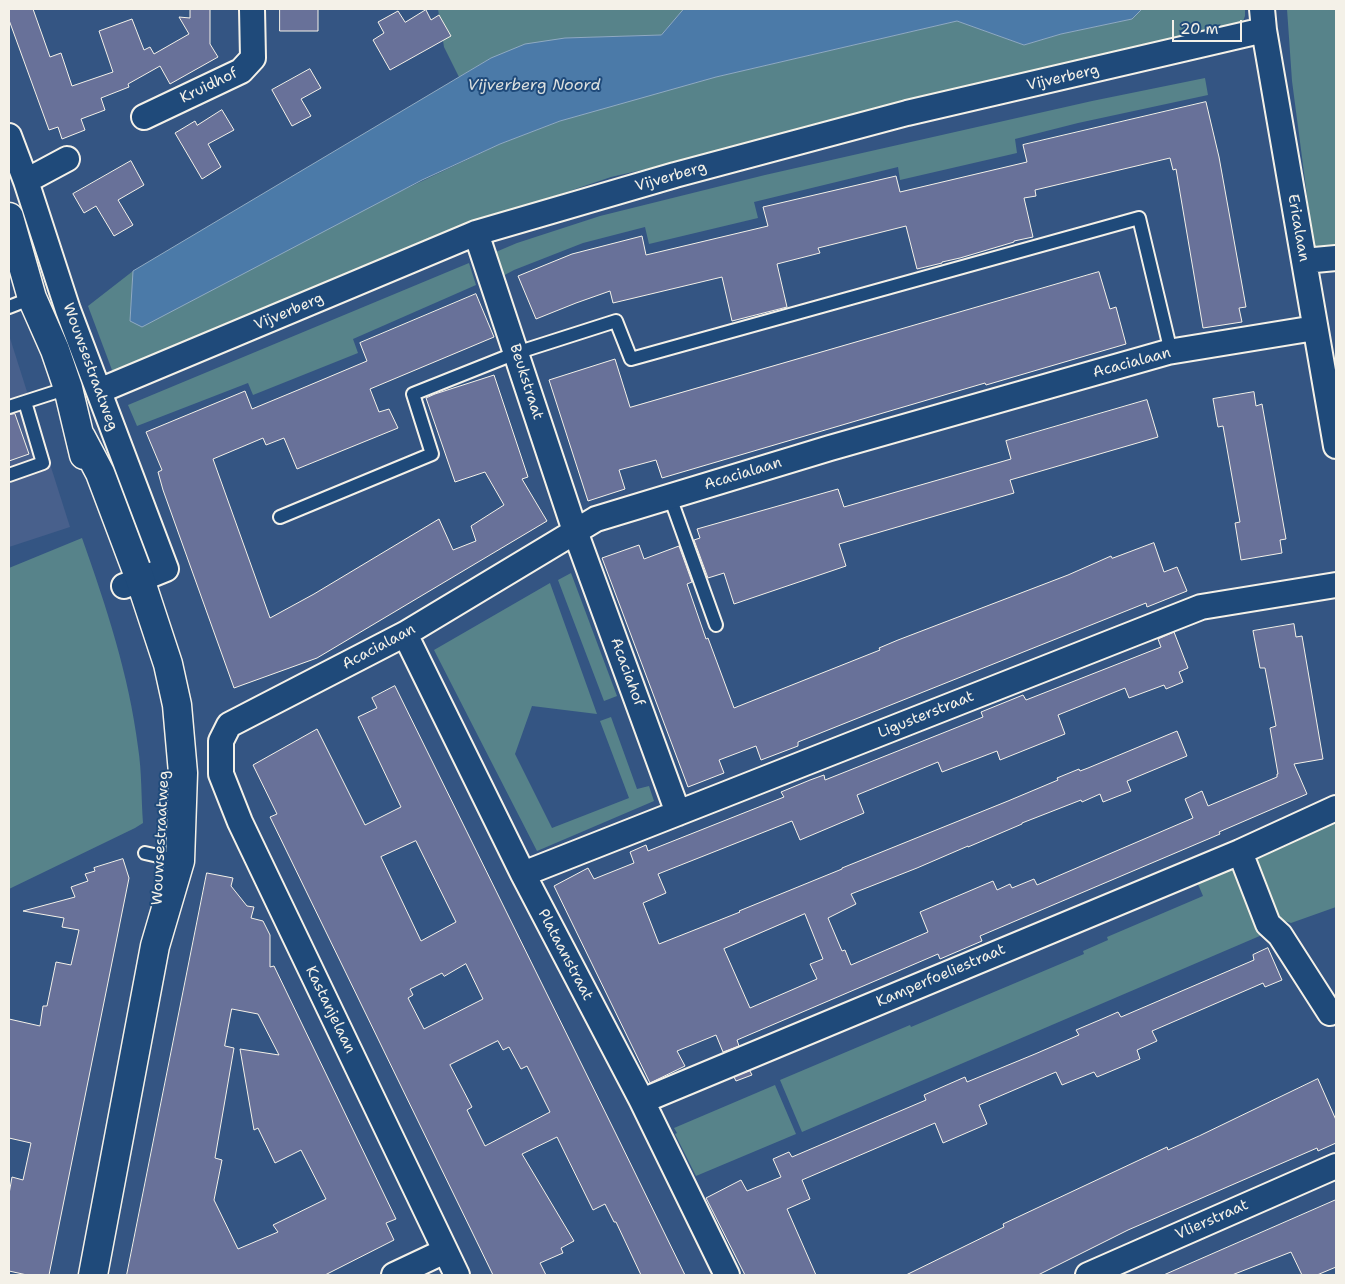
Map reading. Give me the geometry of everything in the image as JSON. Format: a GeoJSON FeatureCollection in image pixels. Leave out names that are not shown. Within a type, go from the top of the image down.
{"type":"FeatureCollection","features":[{"type":"Feature","properties":{"kind":"main road","name":"Wouwsestraatweg"},"geometry":{"type":"LineString","coordinates":[[9,217],[20,302],[55,350],[68,388],[81,437],[100,473],[132,582],[168,664],[177,705],[184,773],[162,857],[155,946],[93,1275]]}},
{"type":"Feature","properties":{"kind":"street","name":"Kruidhof"},"geometry":{"type":"LineString","coordinates":[[144,117],[241,71],[253,58],[252,9]]}},
{"type":"Feature","properties":{"kind":"street","name":"Vijverberg"},"geometry":{"type":"LineString","coordinates":[[98,391],[476,233],[675,176],[1263,20]]}},
{"type":"Feature","properties":{"kind":"street","name":"Ericalaan"},"geometry":{"type":"LineString","coordinates":[[1263,20],[1336,446]]}},
{"type":"Feature","properties":{"kind":"street","name":"Wouwsestraatweg"},"geometry":{"type":"LineString","coordinates":[[9,136],[26,181],[68,310],[166,569],[132,582]]}},
{"type":"Feature","properties":{"kind":"street"},"geometry":{"type":"LineString","coordinates":[[26,181],[67,159]]}},
{"type":"Feature","properties":{"kind":"street","name":"Beukstraat"},"geometry":{"type":"LineString","coordinates":[[476,233],[575,531]]}},
{"type":"Feature","properties":{"kind":"street"},"geometry":{"type":"LineString","coordinates":[[1304,261],[1336,258]]}},
{"type":"Feature","properties":{"kind":"street","name":"Acacialaan"},"geometry":{"type":"LineString","coordinates":[[221,741],[229,725],[405,634],[596,519],[830,448],[1171,352],[1315,328]]}},
{"type":"Feature","properties":{"kind":"street","name":"Acaciahof"},"geometry":{"type":"LineString","coordinates":[[575,531],[678,813]]}},
{"type":"Feature","properties":{"kind":"street","name":"Ligusterstraat"},"geometry":{"type":"LineString","coordinates":[[523,874],[1201,607],[1336,585]]}},
{"type":"Feature","properties":{"kind":"street","name":"Plataanstraat"},"geometry":{"type":"LineString","coordinates":[[405,634],[523,874],[642,1101],[727,1275]]}},
{"type":"Feature","properties":{"kind":"street","name":"Kastanjelaan"},"geometry":{"type":"LineString","coordinates":[[221,741],[222,774],[240,822],[457,1275]]}},
{"type":"Feature","properties":{"kind":"street","name":"Kamperfoeliestraat"},"geometry":{"type":"LineString","coordinates":[[642,1101],[1240,852],[1336,808]]}},
{"type":"Feature","properties":{"kind":"street"},"geometry":{"type":"LineString","coordinates":[[1240,852],[1268,924],[1280,935],[1330,1013]]}},
{"type":"Feature","properties":{"kind":"street","name":"Vlierstraat"},"geometry":{"type":"LineString","coordinates":[[1088,1275],[1336,1166]]}},
{"type":"Feature","properties":{"kind":"street"},"geometry":{"type":"LineString","coordinates":[[394,1275],[445,1251]]}},
{"type":"Feature","properties":{"kind":"lane"},"geometry":{"type":"LineString","coordinates":[[280,517],[432,454],[414,394],[516,354],[616,322],[632,359],[1139,218],[1171,352]]}},
{"type":"Feature","properties":{"kind":"lane"},"geometry":{"type":"LineString","coordinates":[[9,407],[68,388]]}},
{"type":"Feature","properties":{"kind":"lane"},"geometry":{"type":"LineString","coordinates":[[9,475],[43,463],[25,402]]}},
{"type":"Feature","properties":{"kind":"lane"},"geometry":{"type":"LineString","coordinates":[[670,496],[716,625]]}},
{"type":"Feature","properties":{"kind":"shaded area"},"geometry":{"type":"Polygon","coordinates":[[[9,335],[70,527],[9,547],[9,335]]]}},
{"type":"Feature","properties":{"kind":"green space"},"geometry":{"type":"Polygon","coordinates":[[[438,9],[684,9],[661,35],[565,38],[491,58],[459,77],[444,47],[438,9]]]}},
{"type":"Feature","properties":{"kind":"green space"},"geometry":{"type":"Polygon","coordinates":[[[1142,9],[1245,9],[1245,16],[1239,32],[611,177],[472,224],[121,372],[112,370],[88,306],[133,271],[130,320],[500,144],[560,121],[634,99],[716,77],[957,21],[1024,45],[1061,34],[1132,19],[1142,9]]]}},
{"type":"Feature","properties":{"kind":"green space"},"geometry":{"type":"Polygon","coordinates":[[[1287,9],[1336,9],[1336,251],[1314,249],[1292,81],[1287,9]]]}},
{"type":"Feature","properties":{"kind":"green space"},"geometry":{"type":"Polygon","coordinates":[[[1205,78],[1208,95],[1078,123],[1015,139],[1017,153],[900,180],[898,167],[754,202],[758,218],[649,244],[645,227],[583,243],[514,270],[499,278],[491,254],[517,243],[600,216],[765,175],[1092,101],[1205,78]]]}},
{"type":"Feature","properties":{"kind":"green space"},"geometry":{"type":"Polygon","coordinates":[[[469,263],[476,285],[353,339],[358,353],[253,395],[248,383],[137,426],[128,405],[469,263]]]}},
{"type":"Feature","properties":{"kind":"green space"},"geometry":{"type":"Polygon","coordinates":[[[82,538],[108,615],[129,694],[139,756],[143,823],[9,889],[9,568],[82,538]]]}},
{"type":"Feature","properties":{"kind":"green space"},"geometry":{"type":"Polygon","coordinates":[[[571,573],[617,696],[604,701],[558,580],[571,573]]]}},
{"type":"Feature","properties":{"kind":"green space"},"geometry":{"type":"Polygon","coordinates":[[[550,583],[597,714],[532,706],[515,754],[552,828],[629,798],[600,721],[611,717],[637,789],[649,786],[654,801],[537,851],[434,650],[550,583]]]}},
{"type":"Feature","properties":{"kind":"green space"},"geometry":{"type":"Polygon","coordinates":[[[1336,821],[1336,907],[1291,923],[1278,919],[1251,855],[1336,821]]]}},
{"type":"Feature","properties":{"kind":"green space"},"geometry":{"type":"Polygon","coordinates":[[[1229,867],[1236,874],[1262,935],[802,1132],[780,1080],[1084,954],[1083,951],[1108,940],[1107,937],[1203,896],[1195,877],[1229,867]]]}},
{"type":"Feature","properties":{"kind":"green space"},"geometry":{"type":"Polygon","coordinates":[[[775,1085],[796,1134],[696,1176],[675,1134],[677,1133],[674,1128],[775,1085]]]}},
{"type":"Feature","properties":{"kind":"water","name":"Vijverberg Noord"},"geometry":{"type":"Polygon","coordinates":[[[684,9],[1142,9],[1132,19],[1061,34],[1024,45],[957,21],[716,77],[560,121],[500,144],[422,180],[142,327],[130,321],[133,271],[491,58],[525,44],[565,38],[661,35],[684,9]]]}},
{"type":"Feature","properties":{"kind":"building"},"geometry":{"type":"Polygon","coordinates":[[[9,9],[33,9],[50,57],[61,53],[72,86],[113,72],[99,31],[132,19],[144,50],[150,47],[154,54],[189,34],[179,17],[190,18],[190,9],[210,9],[210,44],[218,57],[170,84],[160,66],[128,84],[129,87],[101,98],[105,110],[81,119],[85,130],[62,139],[58,127],[49,130],[9,20],[9,9]]]}},
{"type":"Feature","properties":{"kind":"building"},"geometry":{"type":"Polygon","coordinates":[[[280,9],[318,9],[318,31],[280,31],[280,9]]]}},
{"type":"Feature","properties":{"kind":"building"},"geometry":{"type":"Polygon","coordinates":[[[426,10],[431,20],[439,15],[451,36],[390,70],[373,40],[384,33],[378,22],[398,11],[405,22],[426,10]]]}},
{"type":"Feature","properties":{"kind":"building"},"geometry":{"type":"Polygon","coordinates":[[[310,69],[321,88],[301,99],[311,116],[292,126],[272,90],[310,69]]]}},
{"type":"Feature","properties":{"kind":"building"},"geometry":{"type":"Polygon","coordinates":[[[1206,102],[1219,157],[1246,307],[1239,308],[1242,322],[1203,328],[1176,169],[1173,170],[1170,158],[1035,190],[1036,196],[1024,198],[1033,237],[942,263],[917,269],[906,226],[818,248],[820,253],[777,264],[787,307],[732,321],[722,277],[613,303],[610,291],[536,319],[518,276],[572,254],[642,236],[646,255],[768,226],[763,207],[896,176],[900,192],[1027,162],[1023,145],[1206,102]]]}},
{"type":"Feature","properties":{"kind":"building"},"geometry":{"type":"Polygon","coordinates":[[[222,110],[234,130],[208,144],[221,167],[202,179],[175,133],[195,121],[197,125],[222,110]]]}},
{"type":"Feature","properties":{"kind":"building"},"geometry":{"type":"Polygon","coordinates":[[[131,161],[144,185],[118,200],[133,225],[114,236],[96,206],[84,213],[73,194],[131,161]]]}},
{"type":"Feature","properties":{"kind":"building"},"geometry":{"type":"Polygon","coordinates":[[[1099,272],[1110,309],[1116,307],[1126,344],[986,385],[985,383],[662,478],[656,460],[619,470],[625,489],[588,501],[549,380],[615,359],[630,407],[1099,272]]]}},
{"type":"Feature","properties":{"kind":"building"},"geometry":{"type":"Polygon","coordinates":[[[476,294],[494,337],[370,389],[379,412],[389,409],[398,428],[297,469],[284,438],[266,445],[263,438],[213,459],[270,618],[314,594],[439,519],[453,550],[476,541],[471,526],[504,505],[485,472],[455,482],[426,398],[435,394],[494,375],[528,477],[522,479],[547,521],[317,658],[234,688],[163,490],[158,472],[162,470],[146,432],[245,391],[252,409],[298,390],[367,361],[360,343],[476,294]]]}},
{"type":"Feature","properties":{"kind":"building"},"geometry":{"type":"Polygon","coordinates":[[[1254,392],[1256,406],[1262,404],[1286,539],[1280,540],[1282,553],[1241,560],[1235,523],[1240,522],[1223,426],[1218,427],[1213,399],[1254,392]]]}},
{"type":"Feature","properties":{"kind":"building"},"geometry":{"type":"Polygon","coordinates":[[[1147,400],[1158,437],[1010,480],[1014,493],[839,544],[846,566],[734,604],[724,573],[708,578],[694,540],[700,538],[697,529],[838,489],[844,507],[1011,459],[1006,441],[1147,400]]]}},
{"type":"Feature","properties":{"kind":"building"},"geometry":{"type":"Polygon","coordinates":[[[15,414],[29,454],[9,461],[9,415],[15,414]]]}},
{"type":"Feature","properties":{"kind":"building"},"geometry":{"type":"Polygon","coordinates":[[[1154,543],[1164,572],[1177,567],[1187,591],[1147,607],[1146,603],[798,742],[798,746],[761,760],[756,746],[719,760],[724,773],[688,787],[602,558],[639,545],[644,559],[679,546],[692,582],[687,584],[706,639],[708,638],[734,708],[880,650],[879,648],[898,640],[1068,575],[1111,556],[1112,558],[1154,543]]]}},
{"type":"Feature","properties":{"kind":"building"},"geometry":{"type":"Polygon","coordinates":[[[1294,624],[1296,637],[1302,636],[1323,759],[1294,764],[1307,794],[1219,832],[1220,834],[980,936],[982,941],[940,959],[938,954],[737,1040],[739,1046],[723,1052],[716,1035],[677,1051],[685,1066],[650,1083],[554,886],[588,868],[594,879],[634,863],[630,852],[646,845],[648,851],[784,797],[781,792],[810,780],[824,775],[825,780],[983,717],[981,712],[1023,695],[1026,700],[1161,647],[1158,639],[1174,632],[1188,668],[1179,672],[1183,682],[1166,689],[1164,685],[1129,698],[1125,688],[1058,715],[1065,734],[1000,760],[997,751],[942,772],[938,762],[857,795],[864,813],[800,840],[792,821],[658,874],[666,893],[643,903],[659,944],[1008,801],[1058,780],[1057,778],[1079,769],[1080,771],[1088,768],[1177,731],[1187,756],[1127,781],[1131,791],[1103,802],[1100,794],[1082,802],[1081,800],[851,894],[856,904],[828,918],[842,951],[845,950],[851,965],[928,932],[920,912],[993,881],[997,890],[1010,884],[1012,888],[1034,879],[1037,885],[1193,818],[1185,799],[1202,791],[1208,806],[1277,777],[1270,728],[1276,726],[1265,668],[1260,668],[1253,631],[1294,624]],[[805,914],[724,949],[750,1008],[817,979],[810,964],[823,959],[805,914]]]}},
{"type":"Feature","properties":{"kind":"building"},"geometry":{"type":"Polygon","coordinates":[[[395,686],[685,1275],[641,1275],[616,1222],[614,1222],[605,1204],[593,1210],[557,1137],[522,1154],[574,1241],[561,1248],[563,1253],[540,1263],[546,1275],[493,1275],[270,817],[277,814],[253,765],[317,729],[365,825],[401,807],[358,717],[377,708],[372,698],[395,686]],[[416,841],[381,857],[421,941],[456,922],[416,841]],[[466,964],[444,976],[442,973],[410,989],[413,995],[408,998],[424,1029],[483,999],[466,964]],[[498,1041],[450,1065],[472,1107],[467,1110],[485,1146],[550,1112],[527,1066],[521,1069],[509,1047],[503,1050],[498,1041]]]}},
{"type":"Feature","properties":{"kind":"building"},"geometry":{"type":"Polygon","coordinates":[[[123,859],[129,878],[49,1275],[27,1275],[9,1271],[9,1194],[12,1177],[23,1180],[31,1143],[9,1138],[9,1019],[40,1026],[43,1006],[47,1006],[56,962],[71,965],[79,930],[62,927],[64,918],[23,911],[75,897],[71,887],[88,881],[85,874],[95,871],[94,868],[123,859]]]}},
{"type":"Feature","properties":{"kind":"building"},"geometry":{"type":"Polygon","coordinates":[[[207,873],[233,878],[231,886],[247,906],[254,907],[251,918],[263,921],[270,935],[270,967],[274,966],[396,1219],[386,1223],[394,1240],[325,1275],[127,1275],[207,873]],[[232,1009],[225,1046],[234,1048],[215,1158],[222,1160],[214,1200],[238,1249],[278,1232],[273,1225],[326,1199],[301,1150],[275,1163],[258,1128],[254,1130],[240,1049],[279,1055],[258,1014],[232,1009]]]}},
{"type":"Feature","properties":{"kind":"building"},"geometry":{"type":"Polygon","coordinates":[[[1268,948],[1282,980],[1265,987],[1263,983],[1152,1031],[1157,1041],[1137,1050],[1140,1059],[1097,1077],[1094,1072],[1062,1085],[1056,1072],[979,1105],[987,1124],[943,1143],[935,1123],[802,1180],[810,1199],[787,1209],[816,1275],[745,1275],[706,1198],[741,1180],[747,1191],[781,1177],[773,1159],[789,1152],[792,1157],[926,1100],[924,1095],[965,1077],[967,1082],[1035,1054],[1079,1035],[1076,1030],[1118,1012],[1121,1017],[1254,960],[1253,955],[1268,948]]]}},
{"type":"Feature","properties":{"kind":"building"},"geometry":{"type":"Polygon","coordinates":[[[750,1071],[752,1075],[736,1081],[734,1077],[750,1071]]]}},
{"type":"Feature","properties":{"kind":"building"},"geometry":{"type":"Polygon","coordinates":[[[1318,1079],[1336,1120],[1336,1143],[1318,1151],[1317,1148],[1128,1230],[1038,1275],[906,1275],[1004,1227],[1003,1224],[1167,1147],[1168,1150],[1199,1136],[1318,1079]]]}},
{"type":"Feature","properties":{"kind":"building"},"geometry":{"type":"Polygon","coordinates":[[[1336,1200],[1336,1267],[1317,1275],[1302,1275],[1291,1252],[1232,1275],[1164,1275],[1336,1200]]]}}]}
